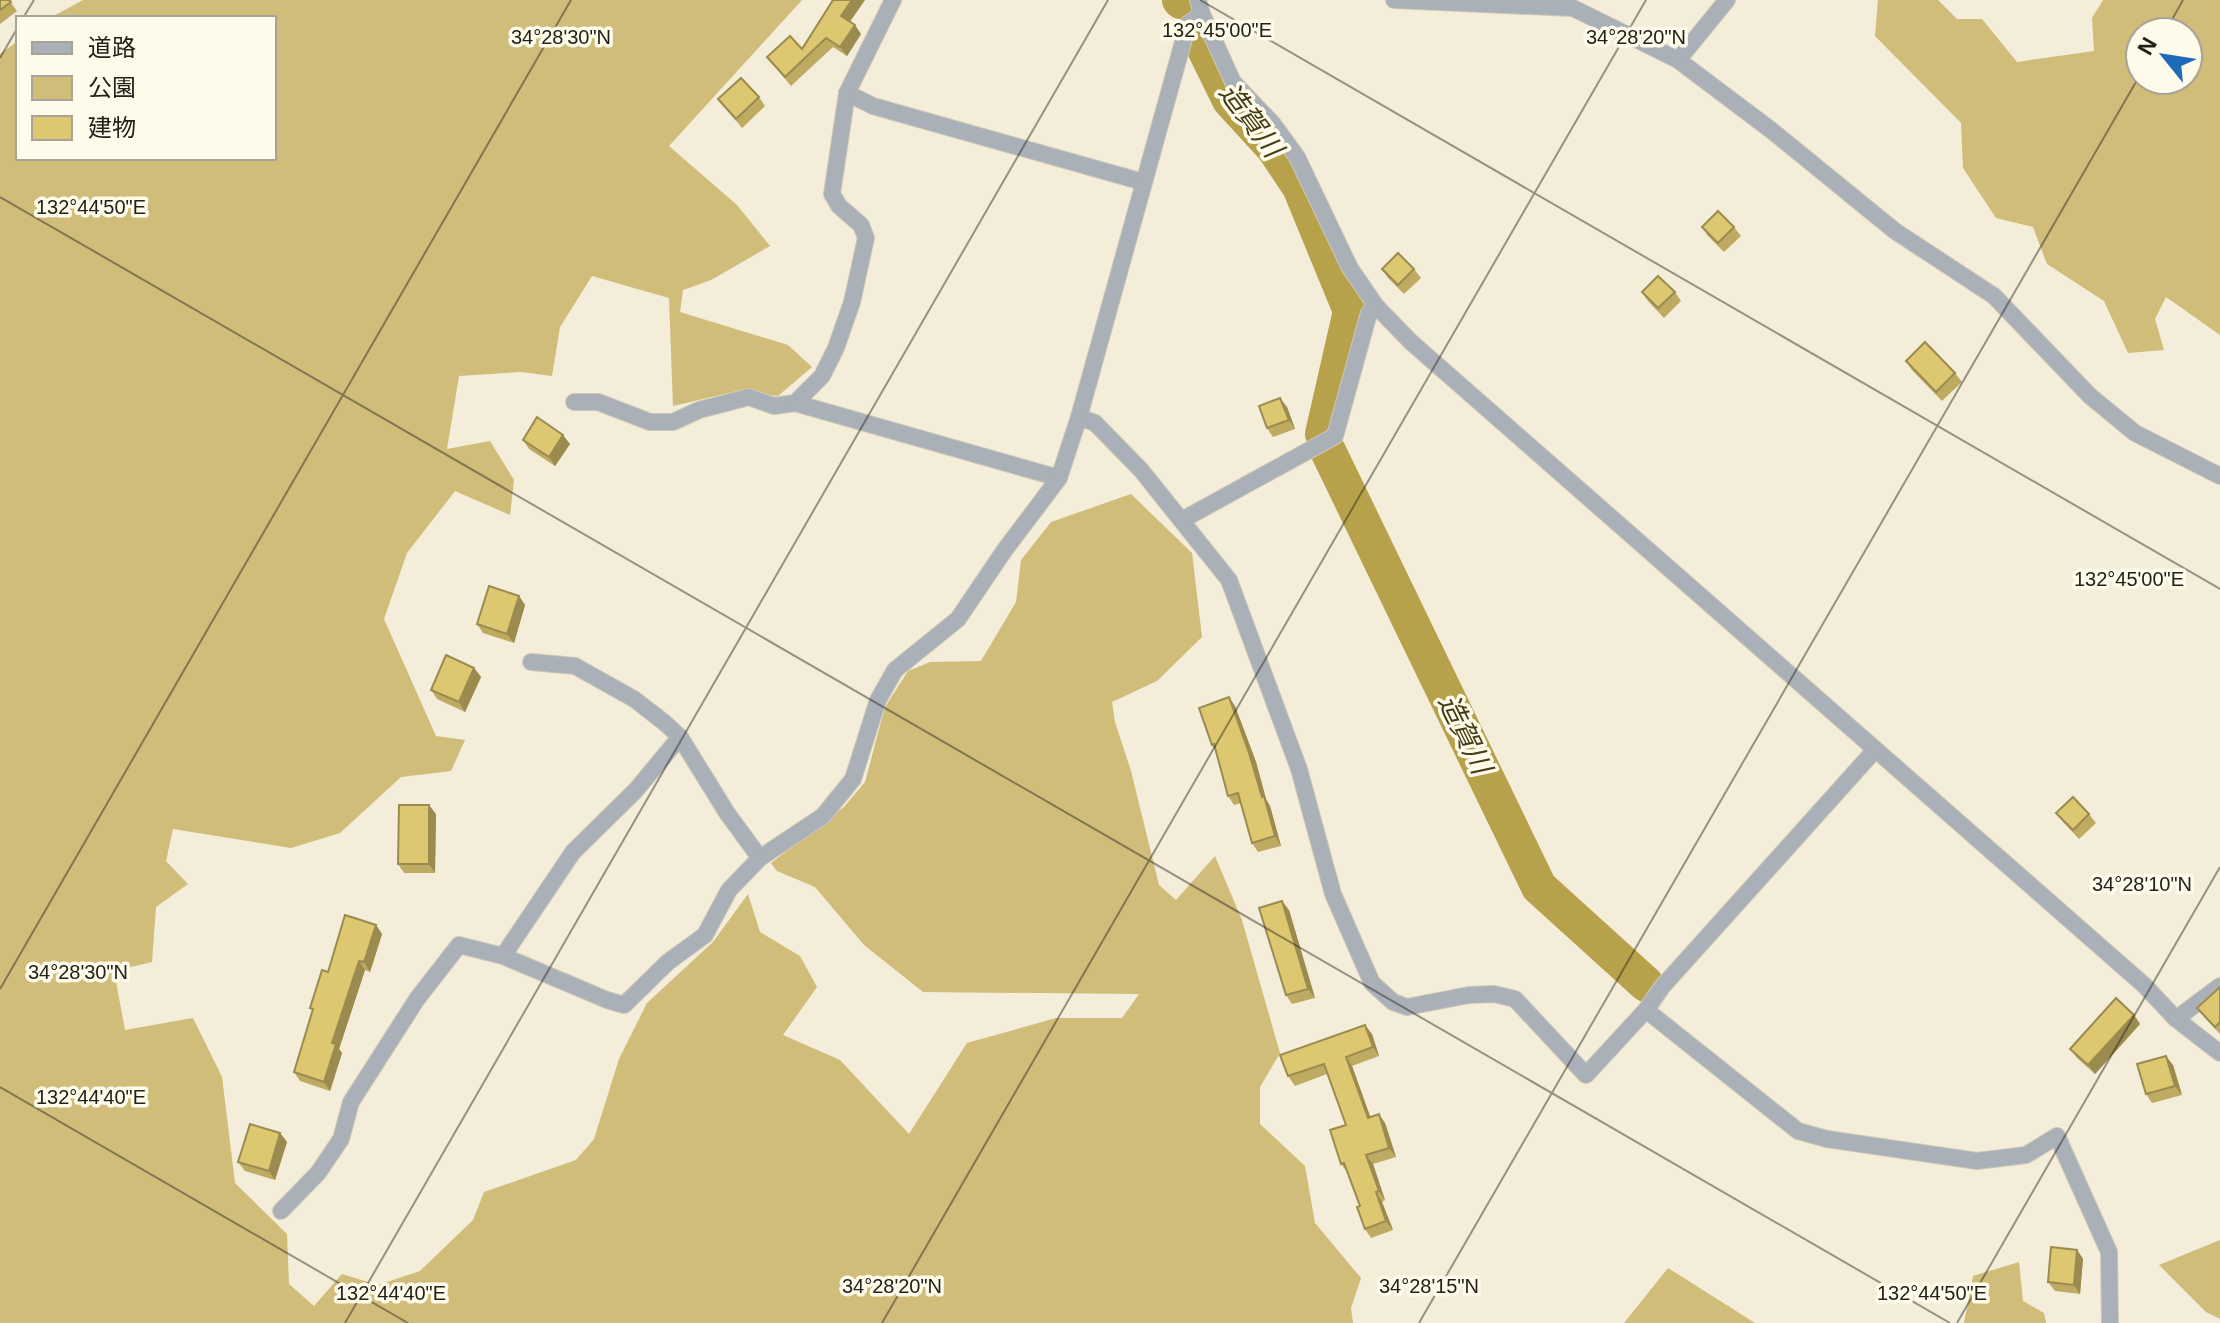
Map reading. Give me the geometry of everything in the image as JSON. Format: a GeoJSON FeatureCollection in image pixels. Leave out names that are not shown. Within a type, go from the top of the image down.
{"type":"FeatureCollection","features":[{"type":"Feature","properties":{"kind":"street"},"geometry":{"type":"LineString","coordinates":[[795,403],[822,376],[836,348],[852,302],[866,238],[861,225],[839,206],[832,194],[847,93],[893,0]]}},
{"type":"Feature","properties":{"kind":"street"},"geometry":{"type":"LineString","coordinates":[[1394,0],[1573,8],[1678,60],[1771,130],[1895,231],[1994,296],[2090,396],[2135,433],[2220,476]]}},
{"type":"Feature","properties":{"kind":"street"},"geometry":{"type":"LineString","coordinates":[[1678,60],[1727,0]]}},
{"type":"Feature","properties":{"kind":"street"},"geometry":{"type":"LineString","coordinates":[[281,1211],[318,1173],[341,1139],[351,1102],[417,999],[459,945],[503,956],[624,1005],[668,962],[705,935],[729,890],[760,858],[823,816],[853,779],[878,700],[895,670],[958,619],[1059,478],[1079,417],[1188,24],[1200,7]]}},
{"type":"Feature","properties":{"kind":"street"},"geometry":{"type":"LineString","coordinates":[[1200,7],[1233,82],[1273,124],[1297,157],[1350,268],[1376,306],[1411,342],[2132,974],[2176,1019],[2220,1053]]}},
{"type":"Feature","properties":{"kind":"street"},"geometry":{"type":"LineString","coordinates":[[847,93],[873,106],[1143,182]]}},
{"type":"Feature","properties":{"kind":"street"},"geometry":{"type":"LineString","coordinates":[[1182,520],[1335,436],[1369,313],[1376,306]]}},
{"type":"Feature","properties":{"kind":"street"},"geometry":{"type":"LineString","coordinates":[[574,402],[598,402],[650,422],[673,422],[699,410],[749,397],[774,406],[795,403],[1059,478]]}},
{"type":"Feature","properties":{"kind":"street"},"geometry":{"type":"LineString","coordinates":[[1079,417],[1095,423],[1141,470],[1229,580],[1299,769],[1333,894],[1372,983],[1393,1002],[1407,1007],[1469,995],[1494,994],[1515,999],[1586,1075],[1875,750]]}},
{"type":"Feature","properties":{"kind":"street"},"geometry":{"type":"LineString","coordinates":[[531,662],[575,666],[634,699],[665,723],[680,737],[727,813],[760,858]]}},
{"type":"Feature","properties":{"kind":"street"},"geometry":{"type":"LineString","coordinates":[[503,956],[573,852],[636,790],[680,737]]}},
{"type":"Feature","properties":{"kind":"street"},"geometry":{"type":"LineString","coordinates":[[2176,1019],[2220,986]]}},
{"type":"Feature","properties":{"kind":"street"},"geometry":{"type":"LineString","coordinates":[[1646,1010],[1798,1131],[1827,1139],[1977,1161],[2026,1155],[2057,1136],[2109,1252],[2110,1323]]}},
{"type":"Feature","properties":{"kind":"green space"},"geometry":{"type":"Polygon","coordinates":[[[83,0],[802,0],[669,146],[737,205],[770,246],[711,280],[683,290],[680,312],[788,345],[812,367],[778,396],[737,391],[673,406],[669,298],[592,276],[560,327],[552,376],[521,372],[459,376],[447,449],[490,441],[514,480],[510,515],[455,491],[407,553],[384,619],[436,736],[465,740],[451,771],[401,777],[340,833],[291,848],[173,829],[166,861],[188,884],[156,907],[152,962],[114,971],[125,1030],[193,1018],[222,1077],[235,1183],[287,1234],[289,1284],[314,1306],[342,1274],[378,1285],[420,1271],[473,1220],[484,1192],[576,1160],[594,1139],[619,1059],[647,1003],[713,942],[748,894],[760,932],[800,956],[817,987],[783,1035],[840,1060],[909,1134],[967,1043],[1056,1018],[1122,1018],[1139,994],[923,992],[864,945],[815,887],[777,871],[771,863],[844,807],[865,782],[885,707],[908,671],[930,662],[981,661],[1016,602],[1021,560],[1051,522],[1131,494],[1192,553],[1202,637],[1157,681],[1112,702],[1115,722],[1131,771],[1159,885],[1176,900],[1215,856],[1242,920],[1280,1053],[1260,1087],[1260,1124],[1305,1166],[1315,1223],[1361,1278],[1351,1308],[1353,1323],[0,1323],[0,54],[16,42],[16,160],[276,160],[276,16],[54,16],[83,0]]]}},
{"type":"Feature","properties":{"kind":"green space"},"geometry":{"type":"Polygon","coordinates":[[[1878,0],[1938,0],[1957,19],[1982,19],[2017,62],[2094,51],[2092,18],[2103,0],[2220,0],[2220,335],[2166,297],[2155,319],[2164,350],[2128,353],[2104,301],[2047,264],[2033,227],[1996,218],[1963,168],[1961,123],[1875,36],[1878,0]]]}},
{"type":"Feature","properties":{"kind":"green space"},"geometry":{"type":"Polygon","coordinates":[[[2220,1240],[2220,1319],[2206,1312],[2159,1265],[2220,1240]]]}},
{"type":"Feature","properties":{"kind":"green space"},"geometry":{"type":"Polygon","coordinates":[[[2019,1262],[2023,1301],[2044,1313],[2046,1323],[1964,1323],[1973,1276],[2019,1262]]]}},
{"type":"Feature","properties":{"kind":"green space"},"geometry":{"type":"Polygon","coordinates":[[[1668,1268],[1755,1323],[1624,1323],[1668,1268]]]}},
{"type":"Feature","properties":{"kind":"building"},"geometry":{"type":"Polygon","coordinates":[[[0,0],[9,0],[11,2],[0,10],[0,0]]]}},
{"type":"Feature","properties":{"kind":"building"},"geometry":{"type":"Polygon","coordinates":[[[833,0],[852,0],[841,16],[855,25],[840,47],[826,38],[785,77],[767,57],[790,36],[802,49],[833,0]]]}},
{"type":"Feature","properties":{"kind":"building"},"geometry":{"type":"Polygon","coordinates":[[[741,78],[759,97],[736,119],[718,99],[741,78]]]}},
{"type":"Feature","properties":{"kind":"building"},"geometry":{"type":"Polygon","coordinates":[[[1718,211],[1734,227],[1718,243],[1702,227],[1718,211]]]}},
{"type":"Feature","properties":{"kind":"building"},"geometry":{"type":"Polygon","coordinates":[[[1398,253],[1414,269],[1398,285],[1382,269],[1398,253]]]}},
{"type":"Feature","properties":{"kind":"building"},"geometry":{"type":"Polygon","coordinates":[[[1658,276],[1675,292],[1658,308],[1642,292],[1658,276]]]}},
{"type":"Feature","properties":{"kind":"building"},"geometry":{"type":"Polygon","coordinates":[[[1925,342],[1955,373],[1936,392],[1906,361],[1925,342]]]}},
{"type":"Feature","properties":{"kind":"building"},"geometry":{"type":"Polygon","coordinates":[[[1280,398],[1289,420],[1267,428],[1259,406],[1280,398]]]}},
{"type":"Feature","properties":{"kind":"building"},"geometry":{"type":"Polygon","coordinates":[[[537,417],[563,435],[549,457],[523,440],[537,417]]]}},
{"type":"Feature","properties":{"kind":"building"},"geometry":{"type":"Polygon","coordinates":[[[489,586],[519,596],[507,634],[477,624],[489,586]]]}},
{"type":"Feature","properties":{"kind":"building"},"geometry":{"type":"Polygon","coordinates":[[[446,655],[474,668],[459,702],[431,690],[446,655]]]}},
{"type":"Feature","properties":{"kind":"building"},"geometry":{"type":"Polygon","coordinates":[[[1229,697],[1275,836],[1252,843],[1238,793],[1228,796],[1214,744],[1199,708],[1229,697]]]}},
{"type":"Feature","properties":{"kind":"building"},"geometry":{"type":"Polygon","coordinates":[[[2073,797],[2089,814],[2073,830],[2056,813],[2073,797]]]}},
{"type":"Feature","properties":{"kind":"building"},"geometry":{"type":"Polygon","coordinates":[[[399,805],[429,805],[429,864],[398,864],[399,805]]]}},
{"type":"Feature","properties":{"kind":"building"},"geometry":{"type":"Polygon","coordinates":[[[1282,901],[1308,989],[1286,995],[1259,908],[1282,901]]]}},
{"type":"Feature","properties":{"kind":"building"},"geometry":{"type":"Polygon","coordinates":[[[345,915],[376,925],[364,962],[359,961],[332,1043],[336,1044],[324,1082],[294,1072],[322,970],[328,972],[345,915]]]}},
{"type":"Feature","properties":{"kind":"building"},"geometry":{"type":"Polygon","coordinates":[[[2220,987],[2220,1022],[2215,1027],[2197,1008],[2220,987]]]}},
{"type":"Feature","properties":{"kind":"building"},"geometry":{"type":"Polygon","coordinates":[[[2116,998],[2134,1015],[2088,1065],[2070,1049],[2116,998]]]}},
{"type":"Feature","properties":{"kind":"building"},"geometry":{"type":"Polygon","coordinates":[[[1365,1025],[1373,1047],[1346,1057],[1368,1118],[1379,1114],[1389,1148],[1366,1155],[1386,1221],[1365,1229],[1357,1207],[1360,1206],[1330,1130],[1346,1125],[1324,1064],[1288,1076],[1280,1055],[1365,1025]]]}},
{"type":"Feature","properties":{"kind":"building"},"geometry":{"type":"Polygon","coordinates":[[[2166,1056],[2175,1086],[2146,1094],[2137,1064],[2166,1056]]]}},
{"type":"Feature","properties":{"kind":"building"},"geometry":{"type":"Polygon","coordinates":[[[250,1124],[280,1133],[269,1171],[238,1162],[250,1124]]]}},
{"type":"Feature","properties":{"kind":"building"},"geometry":{"type":"Polygon","coordinates":[[[2051,1247],[2077,1250],[2074,1285],[2048,1282],[2051,1247]]]}},
{"type":"Feature","properties":{"kind":"waterway","name":"造賀川"},"geometry":{"type":"LineString","coordinates":[[1197,33],[1230,100],[1274,148],[1300,187],[1351,311],[1323,434]]}},
{"type":"Feature","properties":{"kind":"waterway","name":"造賀川"},"geometry":{"type":"LineString","coordinates":[[1328,451],[1539,887],[1646,984]]}}]}
